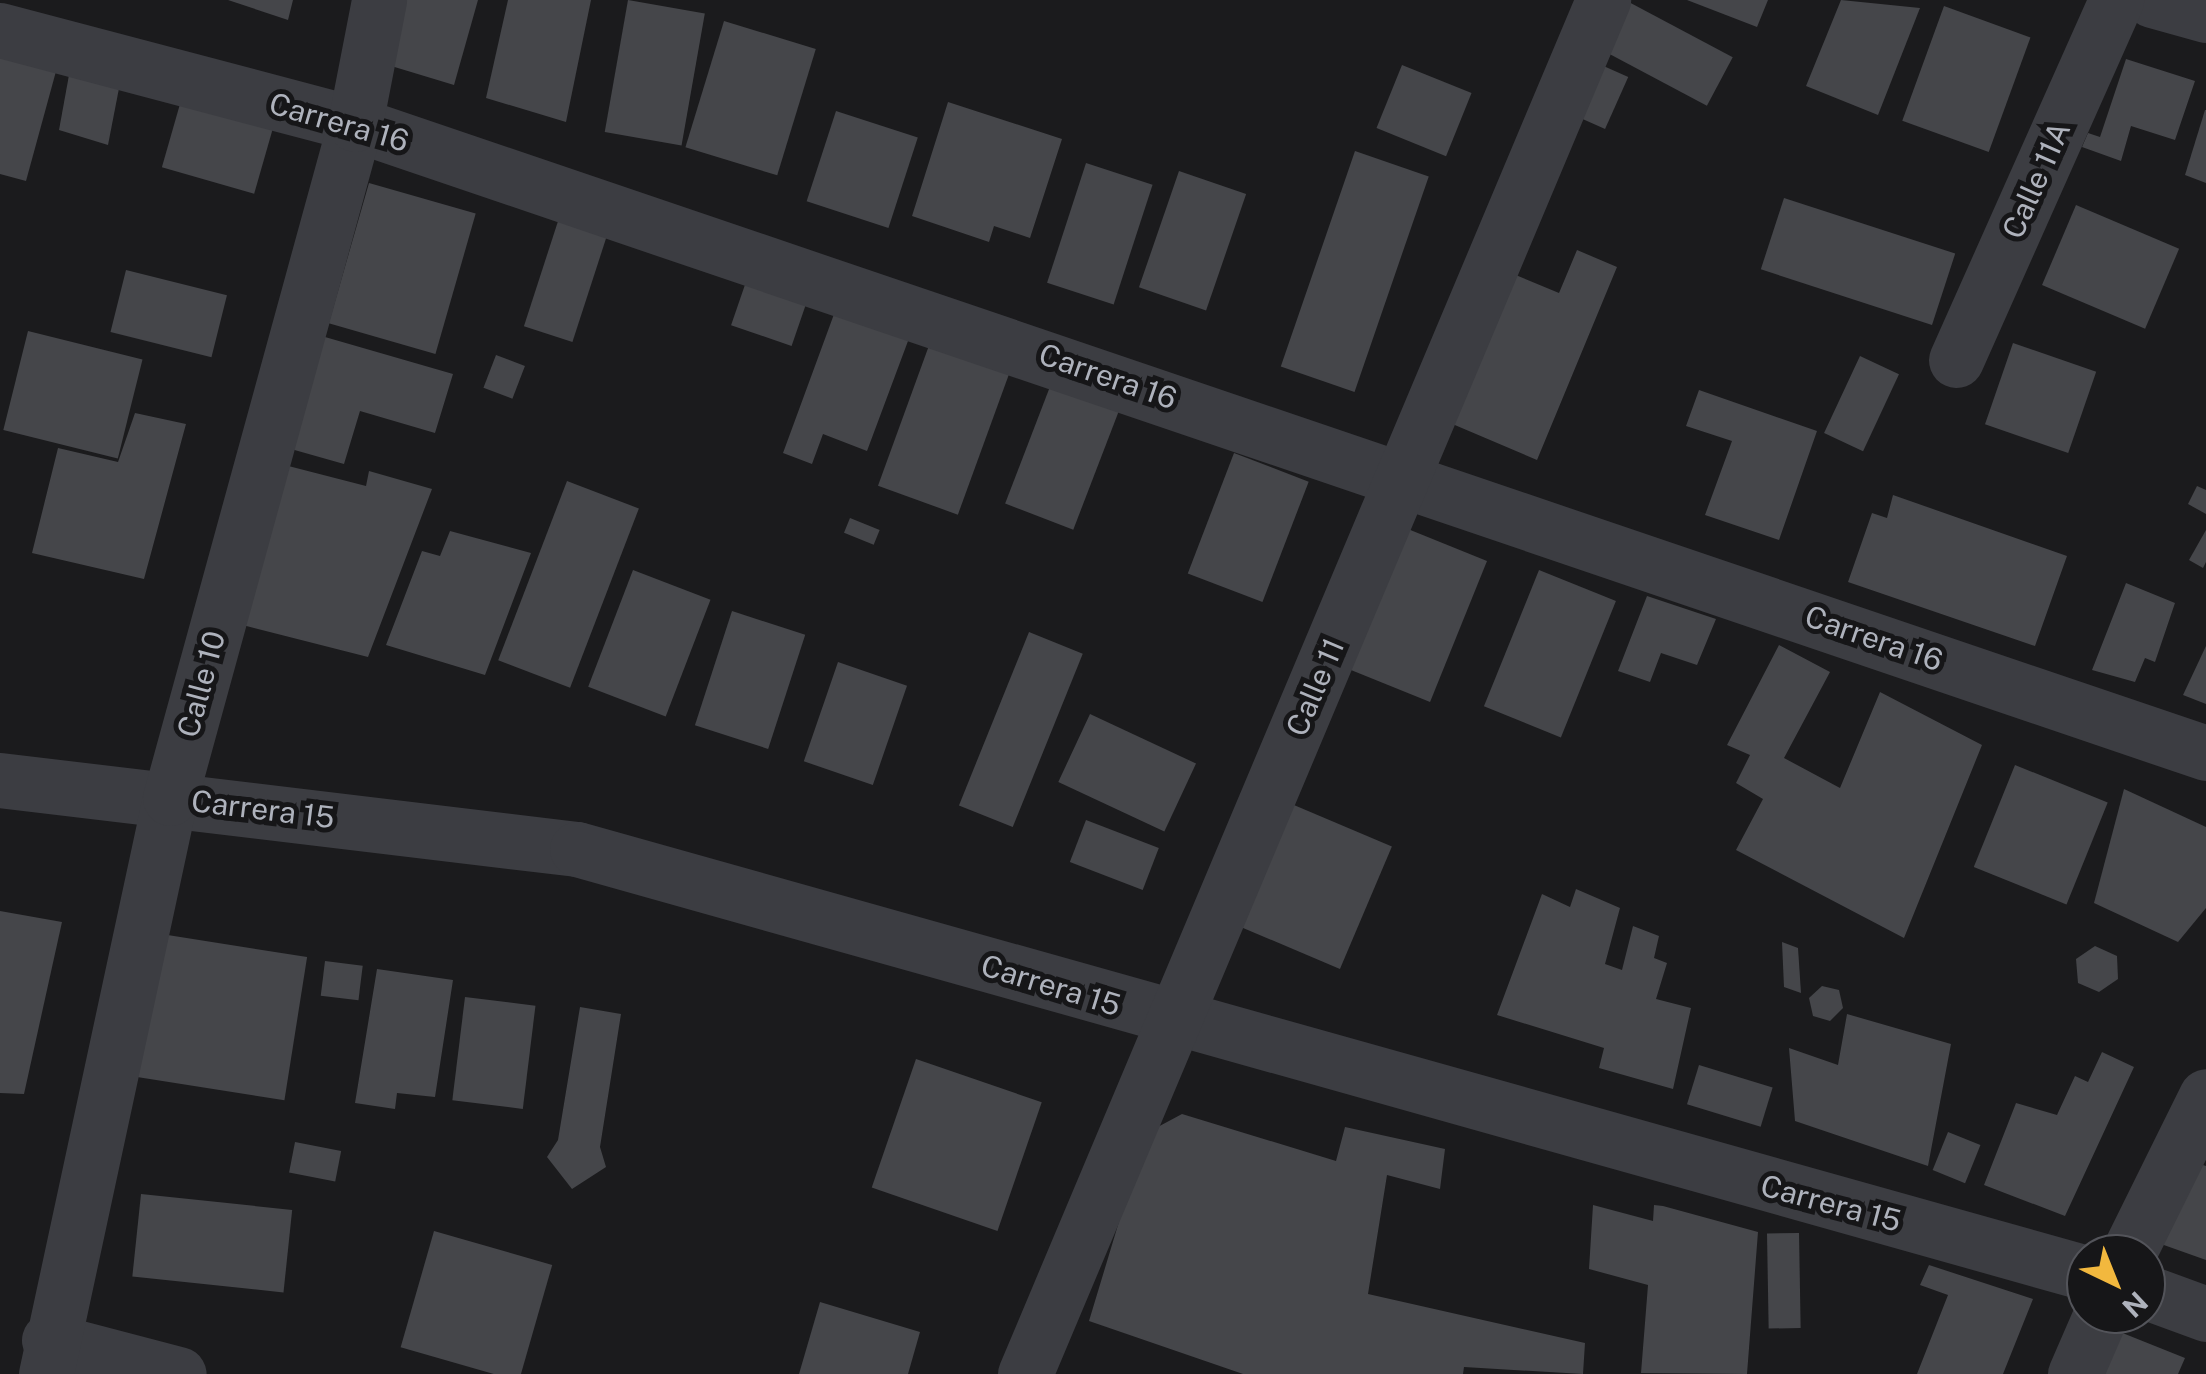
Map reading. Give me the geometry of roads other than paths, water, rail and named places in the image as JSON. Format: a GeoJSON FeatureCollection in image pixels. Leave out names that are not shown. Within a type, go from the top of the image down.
{"type":"FeatureCollection","features":[{"type":"Feature","properties":{"kind":"street","name":"Calle 10"},"geometry":{"type":"LineString","coordinates":[[48,1357],[170,798],[355,124],[379,0]]}},
{"type":"Feature","properties":{"kind":"street","name":"Calle 11"},"geometry":{"type":"LineString","coordinates":[[1025,1374],[1603,0]]}},
{"type":"Feature","properties":{"kind":"street","name":"Calle 11A"},"geometry":{"type":"LineString","coordinates":[[1956,360],[2116,0]]}},
{"type":"Feature","properties":{"kind":"street"},"geometry":{"type":"LineString","coordinates":[[2152,0],[2206,15]]}},
{"type":"Feature","properties":{"kind":"street","name":"Carrera 16"},"geometry":{"type":"LineString","coordinates":[[0,30],[355,124],[1406,476],[2206,753]]}},
{"type":"Feature","properties":{"kind":"street","name":"Carrera 15"},"geometry":{"type":"LineString","coordinates":[[0,780],[576,848],[1172,1022],[2066,1268]]}},
{"type":"Feature","properties":{"kind":"street"},"geometry":{"type":"LineString","coordinates":[[2138,1234],[2206,1096]]}},
{"type":"Feature","properties":{"kind":"street"},"geometry":{"type":"LineString","coordinates":[[2166,1299],[2206,1314]]}},
{"type":"Feature","properties":{"kind":"street"},"geometry":{"type":"LineString","coordinates":[[2075,1374],[2092,1334]]}},
{"type":"Feature","properties":{"kind":"street"},"geometry":{"type":"LineString","coordinates":[[48,1357],[179,1374]]}}]}
